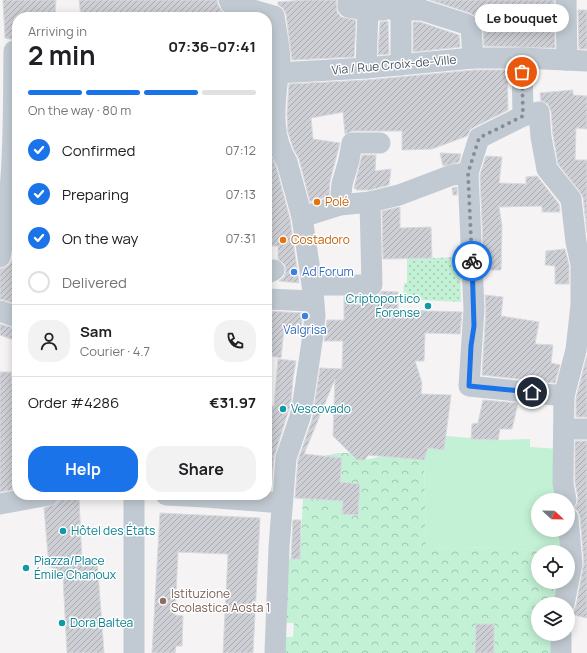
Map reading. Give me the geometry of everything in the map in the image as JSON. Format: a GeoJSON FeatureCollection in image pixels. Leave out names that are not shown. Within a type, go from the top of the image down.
{"type":"FeatureCollection","features":[{"type":"Feature","properties":{"kind":"street"},"geometry":{"type":"LineString","coordinates":[[229,0],[232,4],[260,12]]}},
{"type":"Feature","properties":{"kind":"street"},"geometry":{"type":"LineString","coordinates":[[348,0],[348,7],[368,10],[396,7],[422,10],[466,24],[472,27],[473,58]]}},
{"type":"Feature","properties":{"kind":"street"},"geometry":{"type":"LineString","coordinates":[[566,0],[577,61]]}},
{"type":"Feature","properties":{"kind":"street"},"geometry":{"type":"LineString","coordinates":[[396,7],[400,65]]}},
{"type":"Feature","properties":{"kind":"street"},"geometry":{"type":"LineString","coordinates":[[366,68],[368,10]]}},
{"type":"Feature","properties":{"kind":"street"},"geometry":{"type":"LineString","coordinates":[[272,15],[274,16],[280,62],[273,73],[272,99]]}},
{"type":"Feature","properties":{"kind":"street"},"geometry":{"type":"LineString","coordinates":[[10,51],[12,96]]}},
{"type":"Feature","properties":{"kind":"street","name":"Via / Rue Croix-de-Ville"},"geometry":{"type":"LineString","coordinates":[[273,73],[366,68],[473,58],[522,58],[577,61]]}},
{"type":"Feature","properties":{"kind":"street"},"geometry":{"type":"LineString","coordinates":[[522,58],[523,116]]}},
{"type":"Feature","properties":{"kind":"street"},"geometry":{"type":"LineString","coordinates":[[564,396],[469,386],[474,309],[468,173],[479,138],[523,116],[539,112],[547,169],[572,200],[576,242],[581,264],[581,305],[576,350],[564,396],[563,483],[565,493]]}},
{"type":"Feature","properties":{"kind":"street"},"geometry":{"type":"LineString","coordinates":[[272,128],[282,154],[287,162],[302,217],[315,316],[300,417],[286,458],[282,503],[274,653]]}},
{"type":"Feature","properties":{"kind":"street"},"geometry":{"type":"LineString","coordinates":[[340,205],[342,184],[352,143],[380,143]]}},
{"type":"Feature","properties":{"kind":"street"},"geometry":{"type":"LineString","coordinates":[[302,217],[340,205],[370,202],[399,195],[452,176],[468,173]]}},
{"type":"Feature","properties":{"kind":"street"},"geometry":{"type":"LineString","coordinates":[[0,258],[12,183]]}},
{"type":"Feature","properties":{"kind":"street"},"geometry":{"type":"LineString","coordinates":[[272,298],[372,285],[370,202]]}},
{"type":"Feature","properties":{"kind":"street"},"geometry":{"type":"LineString","coordinates":[[272,291],[313,292]]}},
{"type":"Feature","properties":{"kind":"street"},"geometry":{"type":"LineString","coordinates":[[0,311],[12,315]]}},
{"type":"Feature","properties":{"kind":"street"},"geometry":{"type":"LineString","coordinates":[[564,430],[587,429]]}},
{"type":"Feature","properties":{"kind":"street"},"geometry":{"type":"LineString","coordinates":[[0,504],[22,500]]}},
{"type":"Feature","properties":{"kind":"street"},"geometry":{"type":"LineString","coordinates":[[134,500],[134,653]]}},
{"type":"Feature","properties":{"kind":"street"},"geometry":{"type":"LineString","coordinates":[[244,500],[282,503]]}},
{"type":"Feature","properties":{"kind":"street"},"geometry":{"type":"LineString","coordinates":[[565,597],[572,564],[570,537]]}},
{"type":"Feature","properties":{"kind":"street"},"geometry":{"type":"LineString","coordinates":[[561,641],[561,653]]}},
{"type":"Feature","properties":{"kind":"green space"},"geometry":{"type":"Polygon","coordinates":[[[460,257],[461,302],[403,299],[404,283],[407,283],[407,259],[460,257]]]}},
{"type":"Feature","properties":{"kind":"green space"},"geometry":{"type":"Polygon","coordinates":[[[446,436],[498,440],[530,439],[530,447],[560,449],[561,493],[531,493],[531,537],[566,537],[566,545],[531,545],[531,550],[496,547],[426,549],[424,460],[428,448],[444,450],[446,436]]]}},
{"type":"Feature","properties":{"kind":"green space"},"geometry":{"type":"Polygon","coordinates":[[[337,453],[351,453],[365,460],[383,456],[424,460],[426,549],[496,547],[531,550],[531,589],[563,589],[562,597],[531,597],[531,641],[557,641],[557,653],[494,653],[494,624],[476,624],[475,653],[282,653],[284,637],[293,637],[294,623],[285,623],[284,559],[300,559],[303,499],[343,501],[342,514],[358,515],[360,484],[340,482],[325,456],[337,453]]]}},
{"type":"Feature","properties":{"kind":"building"},"geometry":{"type":"Polygon","coordinates":[[[3,0],[56,0],[55,12],[12,12],[12,39],[5,38],[3,0]]]}},
{"type":"Feature","properties":{"kind":"building"},"geometry":{"type":"Polygon","coordinates":[[[79,0],[217,0],[222,12],[80,12],[79,0]]]}},
{"type":"Feature","properties":{"kind":"building"},"geometry":{"type":"Polygon","coordinates":[[[336,0],[337,12],[341,17],[356,20],[354,57],[292,60],[286,14],[283,8],[278,5],[278,2],[336,0]]]}},
{"type":"Feature","properties":{"kind":"building"},"geometry":{"type":"Polygon","coordinates":[[[430,0],[554,0],[555,48],[484,46],[483,26],[477,17],[470,13],[430,0]]]}},
{"type":"Feature","properties":{"kind":"building"},"geometry":{"type":"Polygon","coordinates":[[[578,10],[587,10],[587,49],[579,49],[578,10]]]}},
{"type":"Feature","properties":{"kind":"building"},"geometry":{"type":"Polygon","coordinates":[[[388,21],[389,54],[378,55],[380,22],[388,21]]]}},
{"type":"Feature","properties":{"kind":"building"},"geometry":{"type":"Polygon","coordinates":[[[413,22],[420,22],[459,35],[460,47],[413,52],[413,22]]]}},
{"type":"Feature","properties":{"kind":"building"},"geometry":{"type":"Polygon","coordinates":[[[474,70],[507,70],[508,110],[474,127],[470,130],[467,136],[432,149],[402,150],[402,131],[352,131],[345,134],[343,112],[311,118],[313,139],[340,143],[330,181],[329,196],[310,202],[299,159],[293,148],[288,132],[287,114],[289,84],[367,80],[474,70]]]}},
{"type":"Feature","properties":{"kind":"building"},"geometry":{"type":"Polygon","coordinates":[[[573,90],[573,95],[587,96],[587,129],[576,128],[575,160],[587,160],[587,233],[583,197],[558,164],[551,111],[548,104],[541,101],[540,93],[573,90]]]}},
{"type":"Feature","properties":{"kind":"building"},"geometry":{"type":"Polygon","coordinates":[[[440,153],[461,154],[459,162],[443,166],[440,153]]]}},
{"type":"Feature","properties":{"kind":"building"},"geometry":{"type":"Polygon","coordinates":[[[362,155],[376,155],[375,171],[391,169],[389,185],[370,190],[357,190],[354,188],[362,155]]]}},
{"type":"Feature","properties":{"kind":"building"},"geometry":{"type":"Polygon","coordinates":[[[486,156],[502,157],[499,183],[526,184],[526,177],[537,176],[559,204],[560,212],[542,212],[542,206],[499,207],[502,226],[501,270],[484,270],[480,175],[486,156]]]}},
{"type":"Feature","properties":{"kind":"building"},"geometry":{"type":"Polygon","coordinates":[[[272,157],[276,166],[290,219],[299,283],[279,281],[284,277],[286,271],[285,265],[278,259],[278,246],[272,246],[272,157]]]}},
{"type":"Feature","properties":{"kind":"building"},"geometry":{"type":"Polygon","coordinates":[[[457,187],[457,195],[453,195],[452,188],[457,187]]]}},
{"type":"Feature","properties":{"kind":"building"},"geometry":{"type":"Polygon","coordinates":[[[400,207],[400,228],[431,227],[432,258],[383,259],[382,211],[400,207]]]}},
{"type":"Feature","properties":{"kind":"building"},"geometry":{"type":"Polygon","coordinates":[[[565,249],[569,265],[569,284],[555,284],[555,266],[545,265],[546,251],[565,249]]]}},
{"type":"Feature","properties":{"kind":"building"},"geometry":{"type":"Polygon","coordinates":[[[12,260],[12,303],[0,299],[0,269],[9,265],[12,260]]]}},
{"type":"Feature","properties":{"kind":"building"},"geometry":{"type":"Polygon","coordinates":[[[382,291],[398,292],[398,310],[462,312],[460,334],[425,333],[424,361],[415,361],[422,383],[421,394],[451,395],[444,450],[428,448],[424,460],[368,455],[365,460],[357,460],[333,436],[335,379],[304,454],[342,458],[340,482],[360,484],[358,515],[342,514],[343,501],[295,498],[298,460],[312,420],[320,368],[342,369],[343,341],[324,341],[327,320],[344,320],[344,297],[372,297],[378,296],[382,291]]]}},
{"type":"Feature","properties":{"kind":"building"},"geometry":{"type":"Polygon","coordinates":[[[485,295],[503,297],[501,316],[539,322],[535,344],[553,345],[551,363],[560,365],[555,383],[482,375],[486,310],[485,295]]]}},
{"type":"Feature","properties":{"kind":"building"},"geometry":{"type":"Polygon","coordinates":[[[272,311],[303,313],[301,328],[284,329],[281,358],[272,356],[272,311]]]}},
{"type":"Feature","properties":{"kind":"building"},"geometry":{"type":"Polygon","coordinates":[[[0,324],[12,328],[12,339],[0,335],[0,324]]]}},
{"type":"Feature","properties":{"kind":"building"},"geometry":{"type":"Polygon","coordinates":[[[587,355],[587,417],[576,417],[576,398],[587,355]]]}},
{"type":"Feature","properties":{"kind":"building"},"geometry":{"type":"Polygon","coordinates":[[[278,359],[296,361],[291,403],[274,457],[272,479],[272,406],[274,406],[278,359]]]}},
{"type":"Feature","properties":{"kind":"building"},"geometry":{"type":"Polygon","coordinates":[[[0,372],[11,372],[12,490],[0,492],[0,372]]]}},
{"type":"Feature","properties":{"kind":"building"},"geometry":{"type":"Polygon","coordinates":[[[483,400],[518,403],[512,429],[500,429],[498,440],[471,439],[472,424],[478,423],[483,400]]]}},
{"type":"Feature","properties":{"kind":"building"},"geometry":{"type":"Polygon","coordinates":[[[575,441],[587,441],[587,618],[575,615],[575,608],[584,563],[580,517],[578,511],[575,509],[578,498],[575,482],[575,441]]]}},
{"type":"Feature","properties":{"kind":"building"},"geometry":{"type":"Polygon","coordinates":[[[59,500],[79,500],[82,561],[97,559],[104,653],[67,653],[63,577],[57,578],[56,573],[51,567],[49,567],[44,508],[56,504],[59,500]]]}},
{"type":"Feature","properties":{"kind":"building"},"geometry":{"type":"Polygon","coordinates":[[[160,513],[260,518],[253,653],[223,653],[228,554],[178,552],[175,615],[183,616],[182,646],[176,646],[175,653],[152,653],[160,513]]]}},
{"type":"Feature","properties":{"kind":"building"},"geometry":{"type":"Polygon","coordinates":[[[293,520],[301,520],[300,559],[291,559],[293,520]]]}},
{"type":"Feature","properties":{"kind":"building"},"geometry":{"type":"Polygon","coordinates":[[[476,624],[494,624],[494,653],[475,653],[476,624]]]}},
{"type":"Feature","properties":{"kind":"way so far"},"geometry":{"type":"LineString","coordinates":[[472,261],[468,173],[479,138],[523,116],[522,72]]}},
{"type":"Feature","properties":{"kind":"place","name":"Le bouquet"},"geometry":{"type":"Point","coordinates":[522,72]}},
{"type":"Feature","properties":{"kind":"place","name":"Polé"},"geometry":{"type":"Point","coordinates":[317,202]}},
{"type":"Feature","properties":{"kind":"place","name":"Costadoro"},"geometry":{"type":"Point","coordinates":[283,240]}},
{"type":"Feature","properties":{"kind":"place","name":"Ad Forum"},"geometry":{"type":"Point","coordinates":[294,272]}},
{"type":"Feature","properties":{"kind":"place","name":"Criptoportico Forense"},"geometry":{"type":"Point","coordinates":[428,306]}},
{"type":"Feature","properties":{"kind":"place","name":"Valgrisa"},"geometry":{"type":"Point","coordinates":[305,316]}},
{"type":"Feature","properties":{"kind":"place","name":"Vescovado"},"geometry":{"type":"Point","coordinates":[283,409]}},
{"type":"Feature","properties":{"kind":"place","name":"Hôtel des États"},"geometry":{"type":"Point","coordinates":[63,531]}},
{"type":"Feature","properties":{"kind":"place","name":"Piazza/Place Émile Chanoux"},"geometry":{"type":"Point","coordinates":[26,568]}},
{"type":"Feature","properties":{"kind":"place","name":"Istituzione Scolastica Aosta 1"},"geometry":{"type":"Point","coordinates":[163,601]}},
{"type":"Feature","properties":{"kind":"place","name":"Dora Baltea"},"geometry":{"type":"Point","coordinates":[62,623]}},
{"type":"Feature","properties":{"kind":"route"},"geometry":{"type":"LineString","coordinates":[[472,261],[474,326],[471,346],[469,386],[532,392]]}}]}
